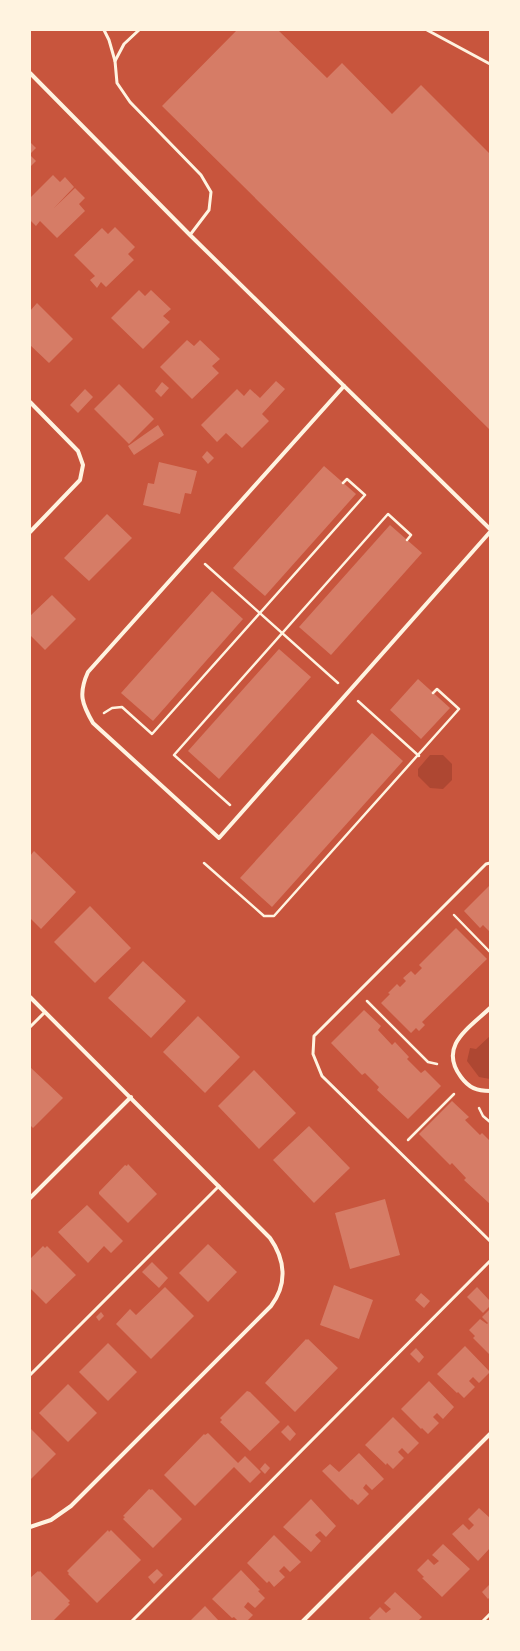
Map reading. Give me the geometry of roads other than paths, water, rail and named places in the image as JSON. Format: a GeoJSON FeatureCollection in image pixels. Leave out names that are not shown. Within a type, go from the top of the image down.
{"type":"FeatureCollection","features":[{"type":"Feature","properties":{"kind":"street"},"geometry":{"type":"LineString","coordinates":[[30,73],[190,235],[490,528]]}},
{"type":"Feature","properties":{"kind":"street"},"geometry":{"type":"LineString","coordinates":[[344,386],[88,672],[83,684],[83,705],[93,723],[219,838],[490,532]]}},
{"type":"Feature","properties":{"kind":"street"},"geometry":{"type":"LineString","coordinates":[[30,402],[78,451],[84,465],[80,480],[30,532]]}},
{"type":"Feature","properties":{"kind":"street"},"geometry":{"type":"LineString","coordinates":[[30,997],[270,1238],[278,1250],[283,1272],[282,1285],[276,1299],[195,1381],[70,1506],[51,1520],[30,1527]]}},
{"type":"Feature","properties":{"kind":"street"},"geometry":{"type":"LineString","coordinates":[[490,1008],[457,1039],[451,1054],[455,1069],[464,1082],[478,1091],[490,1091]]}},
{"type":"Feature","properties":{"kind":"street"},"geometry":{"type":"LineString","coordinates":[[30,1198],[131,1097]]}},
{"type":"Feature","properties":{"kind":"street"},"geometry":{"type":"LineString","coordinates":[[303,1621],[490,1434]]}},
{"type":"Feature","properties":{"kind":"lane"},"geometry":{"type":"LineString","coordinates":[[104,30],[109,40],[115,61],[117,83],[130,102],[201,174],[212,192],[209,210],[190,235]]}},
{"type":"Feature","properties":{"kind":"lane"},"geometry":{"type":"LineString","coordinates":[[115,61],[124,44],[139,30]]}},
{"type":"Feature","properties":{"kind":"lane"},"geometry":{"type":"LineString","coordinates":[[427,30],[490,64]]}},
{"type":"Feature","properties":{"kind":"lane"},"geometry":{"type":"LineString","coordinates":[[490,863],[486,864],[314,1036],[313,1054],[322,1076],[490,1241]]}},
{"type":"Feature","properties":{"kind":"lane"},"geometry":{"type":"LineString","coordinates":[[30,1027],[45,1012]]}},
{"type":"Feature","properties":{"kind":"lane"},"geometry":{"type":"LineString","coordinates":[[30,1375],[219,1186]]}},
{"type":"Feature","properties":{"kind":"lane"},"geometry":{"type":"LineString","coordinates":[[132,1621],[490,1261]]}},
{"type":"Feature","properties":{"kind":"lane"},"geometry":{"type":"LineString","coordinates":[[483,1621],[490,1614]]}}]}
